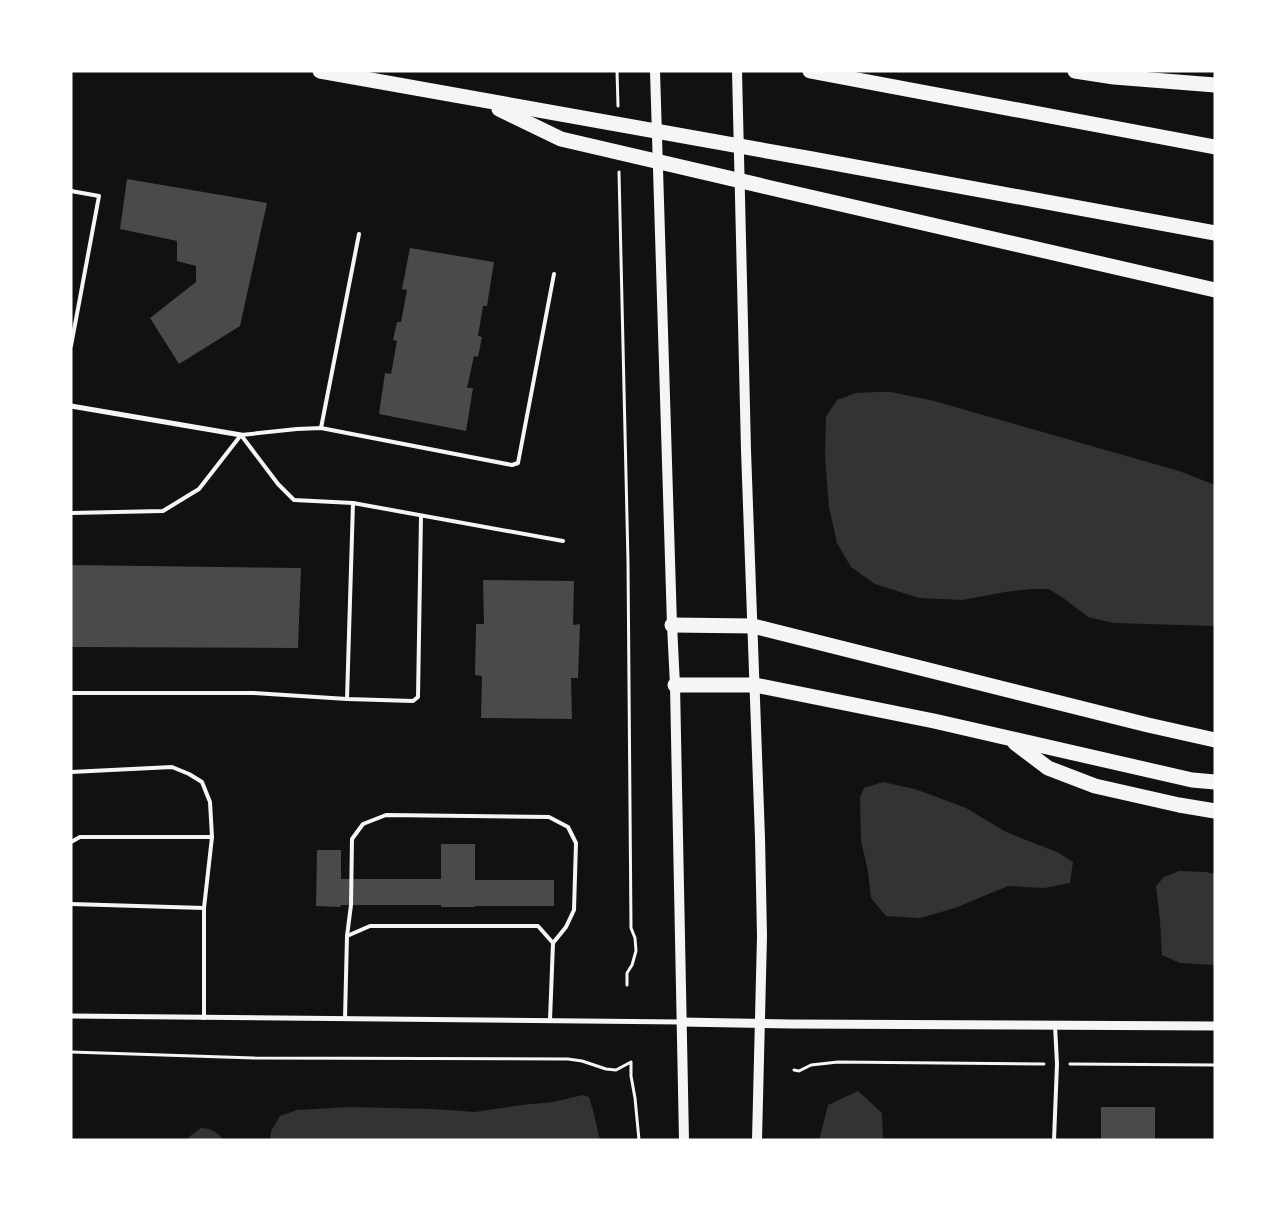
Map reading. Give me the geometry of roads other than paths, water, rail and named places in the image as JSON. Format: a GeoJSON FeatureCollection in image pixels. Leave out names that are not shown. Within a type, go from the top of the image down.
{"type":"FeatureCollection","features":[{"type":"Feature","properties":{"kind":"highway"},"geometry":{"type":"LineString","coordinates":[[320,71],[1215,233]]}},
{"type":"Feature","properties":{"kind":"highway"},"geometry":{"type":"LineString","coordinates":[[810,71],[1215,147]]}},
{"type":"Feature","properties":{"kind":"highway"},"geometry":{"type":"LineString","coordinates":[[1075,71],[1114,77],[1215,85]]}},
{"type":"Feature","properties":{"kind":"highway"},"geometry":{"type":"LineString","coordinates":[[482,100],[561,139],[1215,290]]}},
{"type":"Feature","properties":{"kind":"highway"},"geometry":{"type":"LineString","coordinates":[[672,625],[753,626],[1215,740]]}},
{"type":"Feature","properties":{"kind":"highway"},"geometry":{"type":"LineString","coordinates":[[675,685],[755,685],[934,721],[1192,780],[1215,782]]}},
{"type":"Feature","properties":{"kind":"highway"},"geometry":{"type":"LineString","coordinates":[[1010,739],[1048,768],[1095,786],[1215,811]]}},
{"type":"Feature","properties":{"kind":"main road"},"geometry":{"type":"LineString","coordinates":[[655,71],[675,685],[684,1140]]}},
{"type":"Feature","properties":{"kind":"main road"},"geometry":{"type":"LineString","coordinates":[[737,71],[741,283],[762,906],[757,1140]]}},
{"type":"Feature","properties":{"kind":"street"},"geometry":{"type":"LineString","coordinates":[[71,406],[241,435]]}},
{"type":"Feature","properties":{"kind":"street"},"geometry":{"type":"LineString","coordinates":[[71,1016],[1215,1026]]}},
{"type":"Feature","properties":{"kind":"lane"},"geometry":{"type":"LineString","coordinates":[[71,191],[99,196],[71,346]]}},
{"type":"Feature","properties":{"kind":"lane"},"geometry":{"type":"LineString","coordinates":[[321,428],[359,234]]}},
{"type":"Feature","properties":{"kind":"lane"},"geometry":{"type":"LineString","coordinates":[[71,514],[163,511],[199,489],[241,435],[321,428],[512,465],[518,463],[554,274]]}},
{"type":"Feature","properties":{"kind":"lane"},"geometry":{"type":"LineString","coordinates":[[71,315],[77,316]]}},
{"type":"Feature","properties":{"kind":"lane"},"geometry":{"type":"LineString","coordinates":[[241,435],[278,484],[294,500],[353,503],[562,542]]}},
{"type":"Feature","properties":{"kind":"lane"},"geometry":{"type":"LineString","coordinates":[[347,699],[353,503]]}},
{"type":"Feature","properties":{"kind":"lane"},"geometry":{"type":"LineString","coordinates":[[71,693],[254,693],[413,701],[418,697],[421,516]]}},
{"type":"Feature","properties":{"kind":"lane"},"geometry":{"type":"LineString","coordinates":[[71,772],[172,767],[202,782],[210,802],[212,837],[204,908],[204,1018]]}},
{"type":"Feature","properties":{"kind":"lane"},"geometry":{"type":"LineString","coordinates":[[345,1019],[347,936],[351,905],[352,839],[363,824],[386,815],[549,817],[568,826],[576,843],[574,910],[566,927],[552,943],[550,1020]]}},
{"type":"Feature","properties":{"kind":"lane"},"geometry":{"type":"LineString","coordinates":[[71,842],[80,837],[212,837]]}},
{"type":"Feature","properties":{"kind":"lane"},"geometry":{"type":"LineString","coordinates":[[71,904],[204,908]]}},
{"type":"Feature","properties":{"kind":"lane"},"geometry":{"type":"LineString","coordinates":[[347,936],[370,926],[538,926],[552,943]]}},
{"type":"Feature","properties":{"kind":"lane"},"geometry":{"type":"LineString","coordinates":[[1054,1140],[1057,1064],[1055,1025]]}}]}
